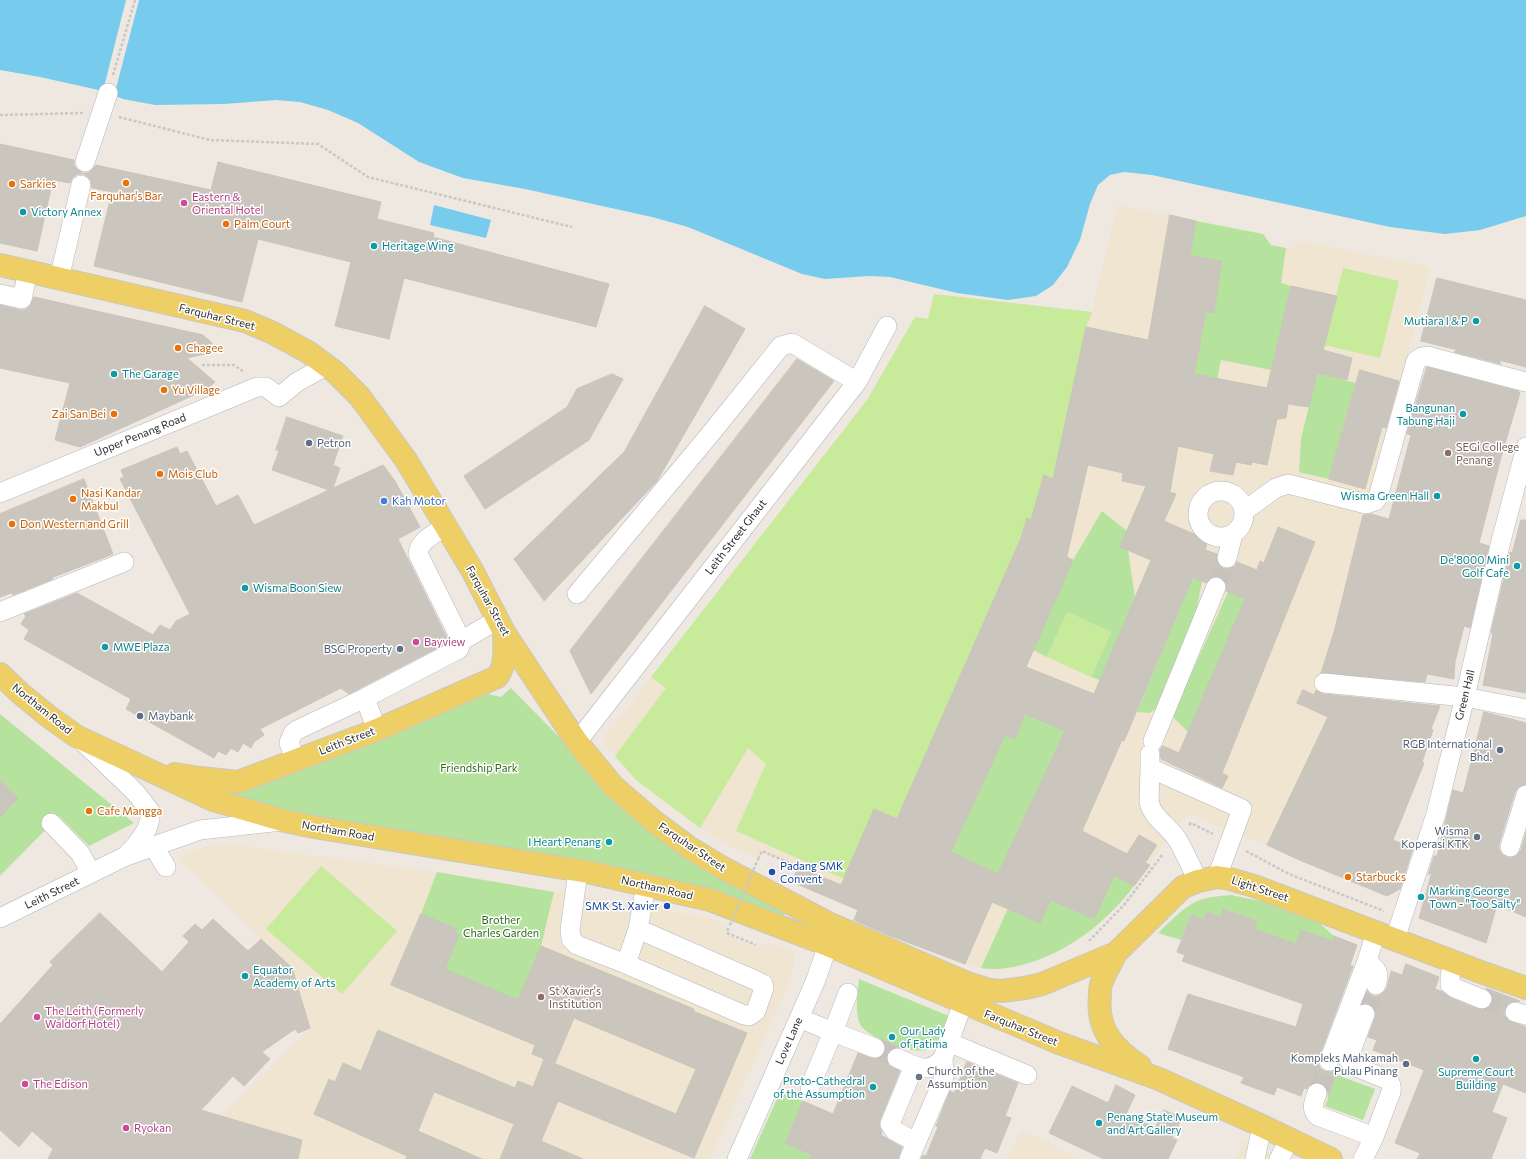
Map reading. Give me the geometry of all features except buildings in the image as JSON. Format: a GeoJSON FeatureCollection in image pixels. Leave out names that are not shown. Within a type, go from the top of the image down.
{"type":"FeatureCollection","features":[{"type":"Feature","properties":{"kind":"main road","name":"Farquhar Street"},"geometry":{"type":"LineString","coordinates":[[0,265],[245,322],[273,333],[297,346],[326,366],[360,397],[406,460],[446,526],[501,626],[577,742],[613,786],[656,823],[697,852],[758,887],[1059,1043],[1159,1079],[1331,1159]]}},
{"type":"Feature","properties":{"kind":"main road","name":"Leith Street"},"geometry":{"type":"LineString","coordinates":[[145,768],[200,778],[238,782],[377,730],[498,677],[504,664],[501,626]]}},
{"type":"Feature","properties":{"kind":"main road","name":"Northam Road"},"geometry":{"type":"LineString","coordinates":[[0,674],[48,716],[76,736],[213,800],[285,821],[314,827],[578,870],[710,900]]}},
{"type":"Feature","properties":{"kind":"main road"},"geometry":{"type":"LineString","coordinates":[[1159,1079],[1124,1055],[1111,1041],[1102,1025],[1099,1002],[1102,982],[1116,953],[1159,909],[1183,887],[1208,879]]}},
{"type":"Feature","properties":{"kind":"main road","name":"Light Street"},"geometry":{"type":"LineString","coordinates":[[1208,879],[1254,886],[1526,988]]}},
{"type":"Feature","properties":{"kind":"main road","name":"Farquhar Street"},"geometry":{"type":"LineString","coordinates":[[710,900],[828,945],[965,993]]}},
{"type":"Feature","properties":{"kind":"main road"},"geometry":{"type":"LineString","coordinates":[[965,993],[989,990],[1007,991],[1042,984],[1116,953]]}},
{"type":"Feature","properties":{"kind":"street"},"geometry":{"type":"LineString","coordinates":[[85,162],[108,93]]}},
{"type":"Feature","properties":{"kind":"street"},"geometry":{"type":"LineString","coordinates":[[59,279],[81,185]]}},
{"type":"Feature","properties":{"kind":"street"},"geometry":{"type":"LineString","coordinates":[[0,294],[22,299],[28,272]]}},
{"type":"Feature","properties":{"kind":"street","name":"Leith Street Ghaut"},"geometry":{"type":"LineString","coordinates":[[577,742],[857,382],[887,326]]}},
{"type":"Feature","properties":{"kind":"street"},"geometry":{"type":"LineString","coordinates":[[577,594],[781,346],[792,343],[857,382]]}},
{"type":"Feature","properties":{"kind":"street"},"geometry":{"type":"LineString","coordinates":[[1244,511],[1276,488],[1288,484],[1366,504],[1375,501],[1378,497],[1416,361],[1422,356],[1427,356],[1526,382]]}},
{"type":"Feature","properties":{"kind":"street"},"geometry":{"type":"LineString","coordinates":[[273,392],[297,382],[326,366]]}},
{"type":"Feature","properties":{"kind":"street","name":"Upper Penang Road"},"geometry":{"type":"LineString","coordinates":[[0,493],[256,388],[273,392]]}},
{"type":"Feature","properties":{"kind":"street","name":"Green Hall"},"geometry":{"type":"LineString","coordinates":[[1337,1057],[1367,961],[1385,935],[1402,918],[1436,814],[1501,541],[1526,448]]}},
{"type":"Feature","properties":{"kind":"street"},"geometry":{"type":"LineString","coordinates":[[1218,491],[1227,492],[1235,496],[1241,502],[1244,511],[1244,520],[1240,528],[1233,534],[1225,537],[1216,537],[1201,526],[1198,517],[1199,508],[1203,500],[1209,494],[1218,491]]}},
{"type":"Feature","properties":{"kind":"street"},"geometry":{"type":"LineString","coordinates":[[296,761],[289,743],[293,733],[297,730],[365,698],[459,648],[461,641],[418,554],[418,549],[424,541],[446,526]]}},
{"type":"Feature","properties":{"kind":"street"},"geometry":{"type":"LineString","coordinates":[[1227,558],[1233,534]]}},
{"type":"Feature","properties":{"kind":"street"},"geometry":{"type":"LineString","coordinates":[[0,612],[124,562]]}},
{"type":"Feature","properties":{"kind":"street"},"geometry":{"type":"LineString","coordinates":[[1151,754],[1242,809],[1230,843],[1208,879],[1176,838],[1155,815],[1149,802],[1151,754],[1216,587]]}},
{"type":"Feature","properties":{"kind":"street"},"geometry":{"type":"LineString","coordinates":[[461,641],[501,626]]}},
{"type":"Feature","properties":{"kind":"street"},"geometry":{"type":"LineString","coordinates":[[1324,683],[1465,697],[1526,710]]}},
{"type":"Feature","properties":{"kind":"street"},"geometry":{"type":"LineString","coordinates":[[365,698],[377,730]]}},
{"type":"Feature","properties":{"kind":"street","name":"Leith Street"},"geometry":{"type":"LineString","coordinates":[[76,736],[114,774],[136,793],[150,811],[150,819],[147,829],[140,840],[126,856]]}},
{"type":"Feature","properties":{"kind":"street"},"geometry":{"type":"LineString","coordinates":[[1510,847],[1526,795]]}},
{"type":"Feature","properties":{"kind":"street","name":"Leith Street"},"geometry":{"type":"LineString","coordinates":[[0,918],[126,856],[200,830],[285,821]]}},
{"type":"Feature","properties":{"kind":"street"},"geometry":{"type":"LineString","coordinates":[[51,823],[80,853],[91,873]]}},
{"type":"Feature","properties":{"kind":"street"},"geometry":{"type":"LineString","coordinates":[[154,847],[166,867]]}},
{"type":"Feature","properties":{"kind":"street"},"geometry":{"type":"LineString","coordinates":[[578,870],[570,930],[571,939],[577,945],[626,964],[744,1015],[749,1016],[756,1011],[764,993],[763,984],[638,929]]}},
{"type":"Feature","properties":{"kind":"street"},"geometry":{"type":"LineString","coordinates":[[626,964],[638,929],[646,885]]}},
{"type":"Feature","properties":{"kind":"street","name":"Love Lane"},"geometry":{"type":"LineString","coordinates":[[736,1159],[815,982],[828,945]]}},
{"type":"Feature","properties":{"kind":"street"},"geometry":{"type":"LineString","coordinates":[[1367,961],[1378,971],[1379,975],[1376,985]]}},
{"type":"Feature","properties":{"kind":"street"},"geometry":{"type":"LineString","coordinates":[[1454,962],[1450,975],[1450,984],[1455,988],[1482,999]]}},
{"type":"Feature","properties":{"kind":"street"},"geometry":{"type":"LineString","coordinates":[[810,1087],[848,993]]}},
{"type":"Feature","properties":{"kind":"street"},"geometry":{"type":"LineString","coordinates":[[946,1050],[942,1083],[912,1151],[890,1124],[905,1062],[923,1069],[930,1068],[938,1064],[946,1050],[965,993]]}},
{"type":"Feature","properties":{"kind":"street"},"geometry":{"type":"LineString","coordinates":[[1363,1159],[1374,1137],[1392,1086],[1390,1081],[1356,1067],[1337,1057],[1365,1014]]}},
{"type":"Feature","properties":{"kind":"street"},"geometry":{"type":"LineString","coordinates":[[799,1018],[875,1048]]}},
{"type":"Feature","properties":{"kind":"street"},"geometry":{"type":"LineString","coordinates":[[946,1050],[1027,1075]]}},
{"type":"Feature","properties":{"kind":"street"},"geometry":{"type":"LineString","coordinates":[[1317,1093],[1313,1109],[1314,1113],[1318,1116],[1374,1137]]}},
{"type":"Feature","properties":{"kind":"street"},"geometry":{"type":"LineString","coordinates":[[1255,1159],[1262,1126]]}},
{"type":"Feature","properties":{"kind":"street"},"geometry":{"type":"LineString","coordinates":[[1279,1159],[1290,1139]]}},
{"type":"Feature","properties":{"kind":"path"},"geometry":{"type":"LineString","coordinates":[[108,93],[134,0]]}},
{"type":"Feature","properties":{"kind":"path"},"geometry":{"type":"LineString","coordinates":[[0,115],[102,112],[210,140],[318,144],[368,177],[572,227]]}},
{"type":"Feature","properties":{"kind":"path"},"geometry":{"type":"LineString","coordinates":[[202,365],[234,365],[273,392]]}},
{"type":"Feature","properties":{"kind":"path"},"geometry":{"type":"LineString","coordinates":[[1086,944],[1124,905],[1176,838],[1191,823],[1289,874],[1402,918]]}},
{"type":"Feature","properties":{"kind":"path"},"geometry":{"type":"LineString","coordinates":[[730,925],[762,851],[794,865]]}},
{"type":"Feature","properties":{"kind":"path"},"geometry":{"type":"LineString","coordinates":[[750,866],[757,869]]}},
{"type":"Feature","properties":{"kind":"path"},"geometry":{"type":"LineString","coordinates":[[726,933],[756,945]]}},
{"type":"Feature","properties":{"kind":"shaded area"},"geometry":{"type":"Polygon","coordinates":[[[1117,205],[1263,234],[1271,245],[1290,249],[1300,241],[1430,267],[1399,388],[1366,504],[1334,632],[1316,690],[1374,696],[1297,859],[1267,845],[1233,833],[1191,815],[1184,818],[1171,834],[1122,902],[1095,927],[1072,944],[1049,956],[1014,967],[994,970],[974,967],[853,921],[858,910],[792,882],[798,867],[762,852],[758,859],[729,846],[700,828],[636,780],[602,741],[867,400],[915,317],[928,319],[934,294],[1092,312],[1117,205]]]}},
{"type":"Feature","properties":{"kind":"shaded area","name":"St Xavier's Institution"},"geometry":{"type":"Polygon","coordinates":[[[225,844],[437,872],[709,918],[727,926],[724,933],[756,948],[769,943],[794,952],[792,977],[710,1159],[298,1159],[301,1140],[221,1116],[310,1028],[292,968],[178,859],[196,849],[225,844]]]}},
{"type":"Feature","properties":{"kind":"shaded area"},"geometry":{"type":"Polygon","coordinates":[[[1022,1130],[1081,1159],[1006,1159],[1022,1130]]]}},
{"type":"Feature","properties":{"kind":"shaded area"},"geometry":{"type":"Polygon","coordinates":[[[1244,1140],[1285,1159],[1236,1159],[1244,1140]]]}},
{"type":"Feature","properties":{"kind":"green space"},"geometry":{"type":"Polygon","coordinates":[[[1196,221],[1263,234],[1271,245],[1286,248],[1281,283],[1291,286],[1271,370],[1221,360],[1217,379],[1194,374],[1206,312],[1214,313],[1222,261],[1190,256],[1196,221]]]}},
{"type":"Feature","properties":{"kind":"green space"},"geometry":{"type":"Polygon","coordinates":[[[1343,268],[1399,281],[1380,358],[1324,345],[1343,268]]]}},
{"type":"Feature","properties":{"kind":"green space"},"geometry":{"type":"Polygon","coordinates":[[[934,294],[1092,312],[1086,327],[1054,479],[1045,475],[1031,520],[1027,518],[1021,538],[897,819],[874,809],[844,879],[736,831],[766,764],[748,748],[700,828],[636,780],[615,756],[666,688],[651,677],[867,400],[915,317],[928,319],[934,294]]]}},
{"type":"Feature","properties":{"kind":"green space"},"geometry":{"type":"Polygon","coordinates":[[[1317,373],[1356,383],[1329,479],[1299,472],[1301,439],[1317,373]]]}},
{"type":"Feature","properties":{"kind":"green space"},"geometry":{"type":"Polygon","coordinates":[[[1102,511],[1127,531],[1128,550],[1135,598],[1100,680],[1091,677],[1111,632],[1067,612],[1047,657],[1033,650],[1073,560],[1102,511]]]}},
{"type":"Feature","properties":{"kind":"green space"},"geometry":{"type":"Polygon","coordinates":[[[1193,577],[1202,581],[1197,607],[1190,629],[1159,707],[1149,713],[1137,712],[1193,577]]]}},
{"type":"Feature","properties":{"kind":"green space"},"geometry":{"type":"Polygon","coordinates":[[[1228,592],[1245,599],[1188,732],[1173,717],[1228,592]]]}},
{"type":"Feature","properties":{"kind":"green space"},"geometry":{"type":"Polygon","coordinates":[[[1067,612],[1111,632],[1091,677],[1047,657],[1067,612]]]}},
{"type":"Feature","properties":{"kind":"green space","name":"Friendship Park"},"geometry":{"type":"Polygon","coordinates":[[[511,688],[570,748],[608,795],[667,845],[720,877],[786,909],[784,916],[712,889],[648,874],[317,816],[209,792],[470,690],[501,697],[511,688]]]}},
{"type":"Feature","properties":{"kind":"green space"},"geometry":{"type":"Polygon","coordinates":[[[0,714],[134,823],[89,846],[59,816],[0,876],[0,714]]]}},
{"type":"Feature","properties":{"kind":"green space"},"geometry":{"type":"Polygon","coordinates":[[[1025,714],[1065,731],[998,874],[951,852],[1005,735],[1015,739],[1025,714]]]}},
{"type":"Feature","properties":{"kind":"green space"},"geometry":{"type":"Polygon","coordinates":[[[1069,855],[1134,886],[1113,910],[1089,932],[1062,949],[1032,962],[1007,968],[981,968],[1014,895],[1022,899],[1016,913],[1040,923],[1051,900],[1094,919],[1107,889],[1069,855]]]}},
{"type":"Feature","properties":{"kind":"green space"},"geometry":{"type":"Polygon","coordinates":[[[321,866],[397,931],[342,994],[266,929],[321,866]]]}},
{"type":"Feature","properties":{"kind":"green space","name":"Brother Charles Garden"},"geometry":{"type":"Polygon","coordinates":[[[437,872],[554,892],[541,946],[518,1000],[440,967],[449,959],[459,935],[455,933],[457,929],[421,914],[437,872]]]}},
{"type":"Feature","properties":{"kind":"green space"},"geometry":{"type":"Polygon","coordinates":[[[1231,895],[1260,901],[1318,922],[1334,936],[1333,941],[1302,930],[1296,944],[1254,929],[1257,921],[1224,909],[1221,917],[1207,912],[1204,920],[1191,915],[1181,940],[1158,933],[1181,911],[1197,901],[1231,895]]]}},
{"type":"Feature","properties":{"kind":"green space"},"geometry":{"type":"Polygon","coordinates":[[[859,979],[949,1016],[934,1045],[926,1050],[910,1050],[890,1044],[871,1035],[864,1029],[860,1024],[857,1013],[859,979]]]}},
{"type":"Feature","properties":{"kind":"green space"},"geometry":{"type":"Polygon","coordinates":[[[1337,1075],[1375,1089],[1363,1120],[1325,1106],[1337,1075]]]}},
{"type":"Feature","properties":{"kind":"green space"},"geometry":{"type":"Polygon","coordinates":[[[780,1092],[803,1101],[785,1143],[812,1155],[810,1159],[750,1159],[780,1092]]]}},
{"type":"Feature","properties":{"kind":"water"},"geometry":{"type":"Polygon","coordinates":[[[0,0],[1526,0],[1526,216],[1480,230],[1445,234],[1390,227],[1152,175],[1124,172],[1110,175],[1098,185],[1090,204],[1080,240],[1067,267],[1053,285],[1036,296],[1008,300],[957,293],[890,277],[869,276],[825,279],[802,274],[688,227],[652,217],[525,189],[463,178],[419,162],[358,123],[328,110],[300,102],[276,100],[224,104],[155,105],[123,99],[103,91],[0,70],[0,0]]]}},
{"type":"Feature","properties":{"kind":"water"},"geometry":{"type":"Polygon","coordinates":[[[434,205],[491,220],[486,238],[430,225],[434,205]]]}},
{"type":"Feature","properties":{"kind":"pier"},"geometry":{"type":"Polygon","coordinates":[[[126,0],[139,0],[114,96],[103,91],[126,0]]]}},
{"type":"Feature","properties":{"kind":"tunnel"},"geometry":{"type":"LineString","coordinates":[[1216,587],[1227,558]]}},
{"type":"Feature","properties":{"kind":"tunnel"},"geometry":{"type":"LineString","coordinates":[[1365,1014],[1376,985]]}},
{"type":"Feature","properties":{"kind":"tunnel"},"geometry":{"type":"LineString","coordinates":[[1482,999],[1515,1012]]}},
{"type":"Feature","properties":{"kind":"tunnel"},"geometry":{"type":"LineString","coordinates":[[875,1048],[897,1058]]}},
{"type":"Feature","properties":{"kind":"tunnel"},"geometry":{"type":"LineString","coordinates":[[1317,1093],[1329,1061]]}},
{"type":"Feature","properties":{"kind":"place","name":"Farquhar's Bar"},"geometry":{"type":"Point","coordinates":[126,183]}},
{"type":"Feature","properties":{"kind":"place","name":"Sarkies"},"geometry":{"type":"Point","coordinates":[12,184]}},
{"type":"Feature","properties":{"kind":"place","name":"Eastern & Oriental Hotel"},"geometry":{"type":"Point","coordinates":[184,203]}},
{"type":"Feature","properties":{"kind":"place","name":"Victory Annex"},"geometry":{"type":"Point","coordinates":[23,212]}},
{"type":"Feature","properties":{"kind":"place","name":"Palm Court"},"geometry":{"type":"Point","coordinates":[226,224]}},
{"type":"Feature","properties":{"kind":"place","name":"Heritage Wing"},"geometry":{"type":"Point","coordinates":[374,246]}},
{"type":"Feature","properties":{"kind":"place","name":"Mutiara I & P"},"geometry":{"type":"Point","coordinates":[1476,321]}},
{"type":"Feature","properties":{"kind":"place","name":"Chagee"},"geometry":{"type":"Point","coordinates":[178,348]}},
{"type":"Feature","properties":{"kind":"place","name":"The Garage"},"geometry":{"type":"Point","coordinates":[114,374]}},
{"type":"Feature","properties":{"kind":"place","name":"Yu Village"},"geometry":{"type":"Point","coordinates":[164,390]}},
{"type":"Feature","properties":{"kind":"place","name":"Zai San Bei"},"geometry":{"type":"Point","coordinates":[114,414]}},
{"type":"Feature","properties":{"kind":"place","name":"Bangunan Tabung Haji"},"geometry":{"type":"Point","coordinates":[1463,414]}},
{"type":"Feature","properties":{"kind":"place","name":"Petron"},"geometry":{"type":"Point","coordinates":[309,443]}},
{"type":"Feature","properties":{"kind":"place","name":"SEGi College Penang"},"geometry":{"type":"Point","coordinates":[1448,453]}},
{"type":"Feature","properties":{"kind":"place","name":"Mois Club"},"geometry":{"type":"Point","coordinates":[160,474]}},
{"type":"Feature","properties":{"kind":"place","name":"Wisma Green Hall"},"geometry":{"type":"Point","coordinates":[1437,496]}},
{"type":"Feature","properties":{"kind":"place","name":"Nasi Kandar Makbul"},"geometry":{"type":"Point","coordinates":[73,499]}},
{"type":"Feature","properties":{"kind":"place","name":"Kah Motor"},"geometry":{"type":"Point","coordinates":[384,501]}},
{"type":"Feature","properties":{"kind":"place","name":"Don Western and Grill"},"geometry":{"type":"Point","coordinates":[12,524]}},
{"type":"Feature","properties":{"kind":"place","name":"De'8000 Mini Golf Cafe"},"geometry":{"type":"Point","coordinates":[1517,566]}},
{"type":"Feature","properties":{"kind":"place","name":"Wisma Boon Siew"},"geometry":{"type":"Point","coordinates":[245,588]}},
{"type":"Feature","properties":{"kind":"place","name":"Bayview"},"geometry":{"type":"Point","coordinates":[416,642]}},
{"type":"Feature","properties":{"kind":"place","name":"MWE Plaza"},"geometry":{"type":"Point","coordinates":[105,647]}},
{"type":"Feature","properties":{"kind":"place","name":"BSG Property"},"geometry":{"type":"Point","coordinates":[400,649]}},
{"type":"Feature","properties":{"kind":"place","name":"Maybank"},"geometry":{"type":"Point","coordinates":[140,716]}},
{"type":"Feature","properties":{"kind":"place","name":"RGB International Bhd."},"geometry":{"type":"Point","coordinates":[1500,750]}},
{"type":"Feature","properties":{"kind":"place","name":"Cafe Mangga"},"geometry":{"type":"Point","coordinates":[89,811]}},
{"type":"Feature","properties":{"kind":"place","name":"Wisma Koperasi KTK"},"geometry":{"type":"Point","coordinates":[1477,837]}},
{"type":"Feature","properties":{"kind":"place","name":"I Heart Penang"},"geometry":{"type":"Point","coordinates":[609,842]}},
{"type":"Feature","properties":{"kind":"place","name":"Padang SMK Convent"},"geometry":{"type":"Point","coordinates":[772,872]}},
{"type":"Feature","properties":{"kind":"place","name":"Starbucks"},"geometry":{"type":"Point","coordinates":[1348,877]}},
{"type":"Feature","properties":{"kind":"place","name":"Marking George Town - \"Too Salty\""},"geometry":{"type":"Point","coordinates":[1421,897]}},
{"type":"Feature","properties":{"kind":"place","name":"SMK St. Xavier"},"geometry":{"type":"Point","coordinates":[667,906]}},
{"type":"Feature","properties":{"kind":"place","name":"Equator Academy of Arts"},"geometry":{"type":"Point","coordinates":[245,976]}},
{"type":"Feature","properties":{"kind":"place","name":"St Xavier's Institution"},"geometry":{"type":"Point","coordinates":[541,997]}},
{"type":"Feature","properties":{"kind":"place","name":"The Leith (Formerly Waldorf Hotel)"},"geometry":{"type":"Point","coordinates":[37,1017]}},
{"type":"Feature","properties":{"kind":"place","name":"Our Lady of Fatima"},"geometry":{"type":"Point","coordinates":[892,1037]}},
{"type":"Feature","properties":{"kind":"place","name":"Supreme Court Building"},"geometry":{"type":"Point","coordinates":[1476,1059]}},
{"type":"Feature","properties":{"kind":"place","name":"Kompleks Mahkamah Pulau Pinang"},"geometry":{"type":"Point","coordinates":[1406,1064]}},
{"type":"Feature","properties":{"kind":"place","name":"Church of the Assumption"},"geometry":{"type":"Point","coordinates":[919,1077]}},
{"type":"Feature","properties":{"kind":"place","name":"The Edison"},"geometry":{"type":"Point","coordinates":[25,1084]}},
{"type":"Feature","properties":{"kind":"place","name":"Proto-Cathedral of the Assumption"},"geometry":{"type":"Point","coordinates":[873,1087]}},
{"type":"Feature","properties":{"kind":"place","name":"Penang State Museum and Art Gallery"},"geometry":{"type":"Point","coordinates":[1099,1123]}},
{"type":"Feature","properties":{"kind":"place","name":"Ryokan"},"geometry":{"type":"Point","coordinates":[126,1128]}}]}
